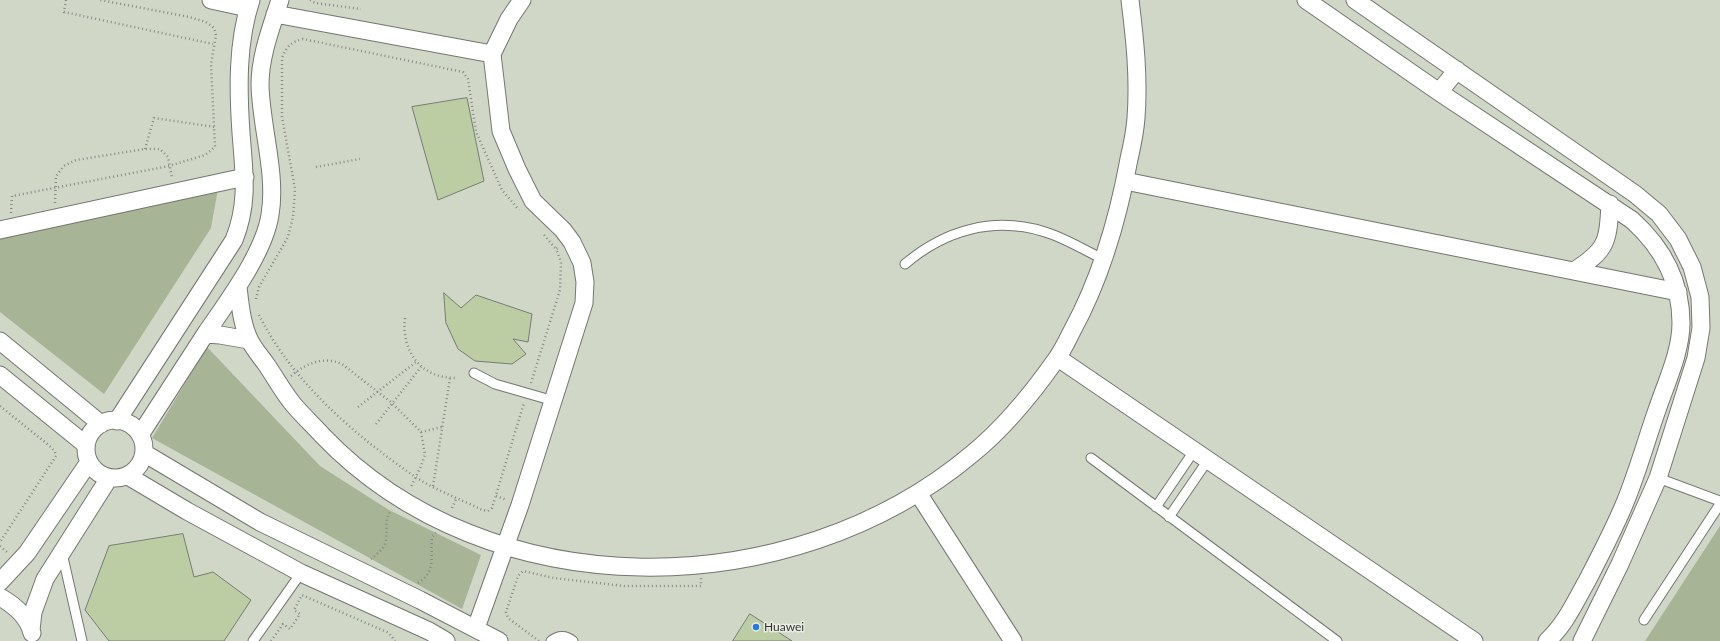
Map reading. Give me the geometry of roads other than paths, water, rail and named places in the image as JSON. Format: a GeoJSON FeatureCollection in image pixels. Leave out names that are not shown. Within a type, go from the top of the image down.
{"type":"FeatureCollection","features":[{"type":"Feature","properties":{"kind":"street"},"geometry":{"type":"LineString","coordinates":[[0,341],[109,422],[126,423],[134,428],[140,435],[144,444],[144,453],[136,470],[128,476],[119,478],[109,478],[101,475],[89,462],[86,445],[89,436],[109,422],[234,240],[244,209],[245,177],[239,90],[241,46],[249,4],[212,0]]}},
{"type":"Feature","properties":{"kind":"street"},"geometry":{"type":"LineString","coordinates":[[476,628],[506,547],[554,401],[584,303],[585,282],[582,263],[572,242],[563,230],[533,201],[517,169],[501,131],[492,54],[509,19],[522,0]]}},
{"type":"Feature","properties":{"kind":"street"},"geometry":{"type":"LineString","coordinates":[[238,287],[249,340],[294,405],[338,452],[389,492],[445,524],[506,547],[575,563],[646,569],[700,566],[788,550],[855,526],[918,493],[971,455],[1018,410],[1058,358],[1088,302],[1103,259],[1125,181],[1136,121],[1138,60],[1130,0]]}},
{"type":"Feature","properties":{"kind":"street"},"geometry":{"type":"LineString","coordinates":[[1306,0],[1439,92],[1632,220],[1648,234],[1668,265],[1678,292],[1681,324],[1676,356],[1624,504],[1572,607],[1560,627],[1547,641]]}},
{"type":"Feature","properties":{"kind":"street"},"geometry":{"type":"LineString","coordinates":[[1355,0],[1636,194],[1659,214],[1678,239],[1692,266],[1700,297],[1701,328],[1696,358],[1658,478],[1620,564],[1582,641]]}},
{"type":"Feature","properties":{"kind":"street"},"geometry":{"type":"LineString","coordinates":[[140,435],[238,287],[265,235],[270,215],[272,192],[262,117],[260,84],[265,47],[277,7],[492,54]]}},
{"type":"Feature","properties":{"kind":"street"},"geometry":{"type":"LineString","coordinates":[[1439,92],[1457,70]]}},
{"type":"Feature","properties":{"kind":"street"},"geometry":{"type":"LineString","coordinates":[[5,229],[245,177]]}},
{"type":"Feature","properties":{"kind":"street"},"geometry":{"type":"LineString","coordinates":[[1125,181],[1678,292]]}},
{"type":"Feature","properties":{"kind":"street"},"geometry":{"type":"LineString","coordinates":[[1574,271],[1592,260],[1605,243],[1608,233],[1610,204]]}},
{"type":"Feature","properties":{"kind":"street"},"geometry":{"type":"LineString","coordinates":[[206,334],[220,334],[249,340]]}},
{"type":"Feature","properties":{"kind":"street"},"geometry":{"type":"LineString","coordinates":[[1058,358],[1474,641]]}},
{"type":"Feature","properties":{"kind":"street"},"geometry":{"type":"LineString","coordinates":[[2,381],[86,445]]}},
{"type":"Feature","properties":{"kind":"street"},"geometry":{"type":"LineString","coordinates":[[144,453],[260,522],[404,592],[499,641]]}},
{"type":"Feature","properties":{"kind":"street"},"geometry":{"type":"LineString","coordinates":[[0,582],[27,553],[89,462]]}},
{"type":"Feature","properties":{"kind":"street"},"geometry":{"type":"LineString","coordinates":[[128,476],[301,573],[427,636],[446,641]]}},
{"type":"Feature","properties":{"kind":"street"},"geometry":{"type":"LineString","coordinates":[[32,635],[38,595],[45,579],[109,478]]}},
{"type":"Feature","properties":{"kind":"street"},"geometry":{"type":"LineString","coordinates":[[918,493],[1013,641]]}},
{"type":"Feature","properties":{"kind":"street"},"geometry":{"type":"LineString","coordinates":[[0,597],[13,605],[24,616],[32,635]]}},
{"type":"Feature","properties":{"kind":"lane"},"geometry":{"type":"LineString","coordinates":[[906,264],[932,244],[947,236],[980,227],[996,225],[1013,226],[1046,232],[1103,259]]}},
{"type":"Feature","properties":{"kind":"lane"},"geometry":{"type":"LineString","coordinates":[[474,373],[495,384],[554,401]]}},
{"type":"Feature","properties":{"kind":"lane"},"geometry":{"type":"LineString","coordinates":[[1156,507],[1201,455]]}},
{"type":"Feature","properties":{"kind":"lane"},"geometry":{"type":"LineString","coordinates":[[1169,517],[1201,455]]}},
{"type":"Feature","properties":{"kind":"lane"},"geometry":{"type":"LineString","coordinates":[[1091,458],[1337,641]]}},
{"type":"Feature","properties":{"kind":"lane"},"geometry":{"type":"LineString","coordinates":[[1658,478],[1720,501]]}},
{"type":"Feature","properties":{"kind":"lane"},"geometry":{"type":"LineString","coordinates":[[1644,620],[1720,504]]}},
{"type":"Feature","properties":{"kind":"lane"},"geometry":{"type":"LineString","coordinates":[[62,552],[82,641]]}},
{"type":"Feature","properties":{"kind":"lane"},"geometry":{"type":"LineString","coordinates":[[253,641],[301,573]]}},
{"type":"Feature","properties":{"kind":"lane"},"geometry":{"type":"LineString","coordinates":[[551,641],[555,637],[562,636],[568,637],[573,641]]}},
{"type":"Feature","properties":{"kind":"place","name":"Huawei"},"geometry":{"type":"Point","coordinates":[756,627]}}]}
